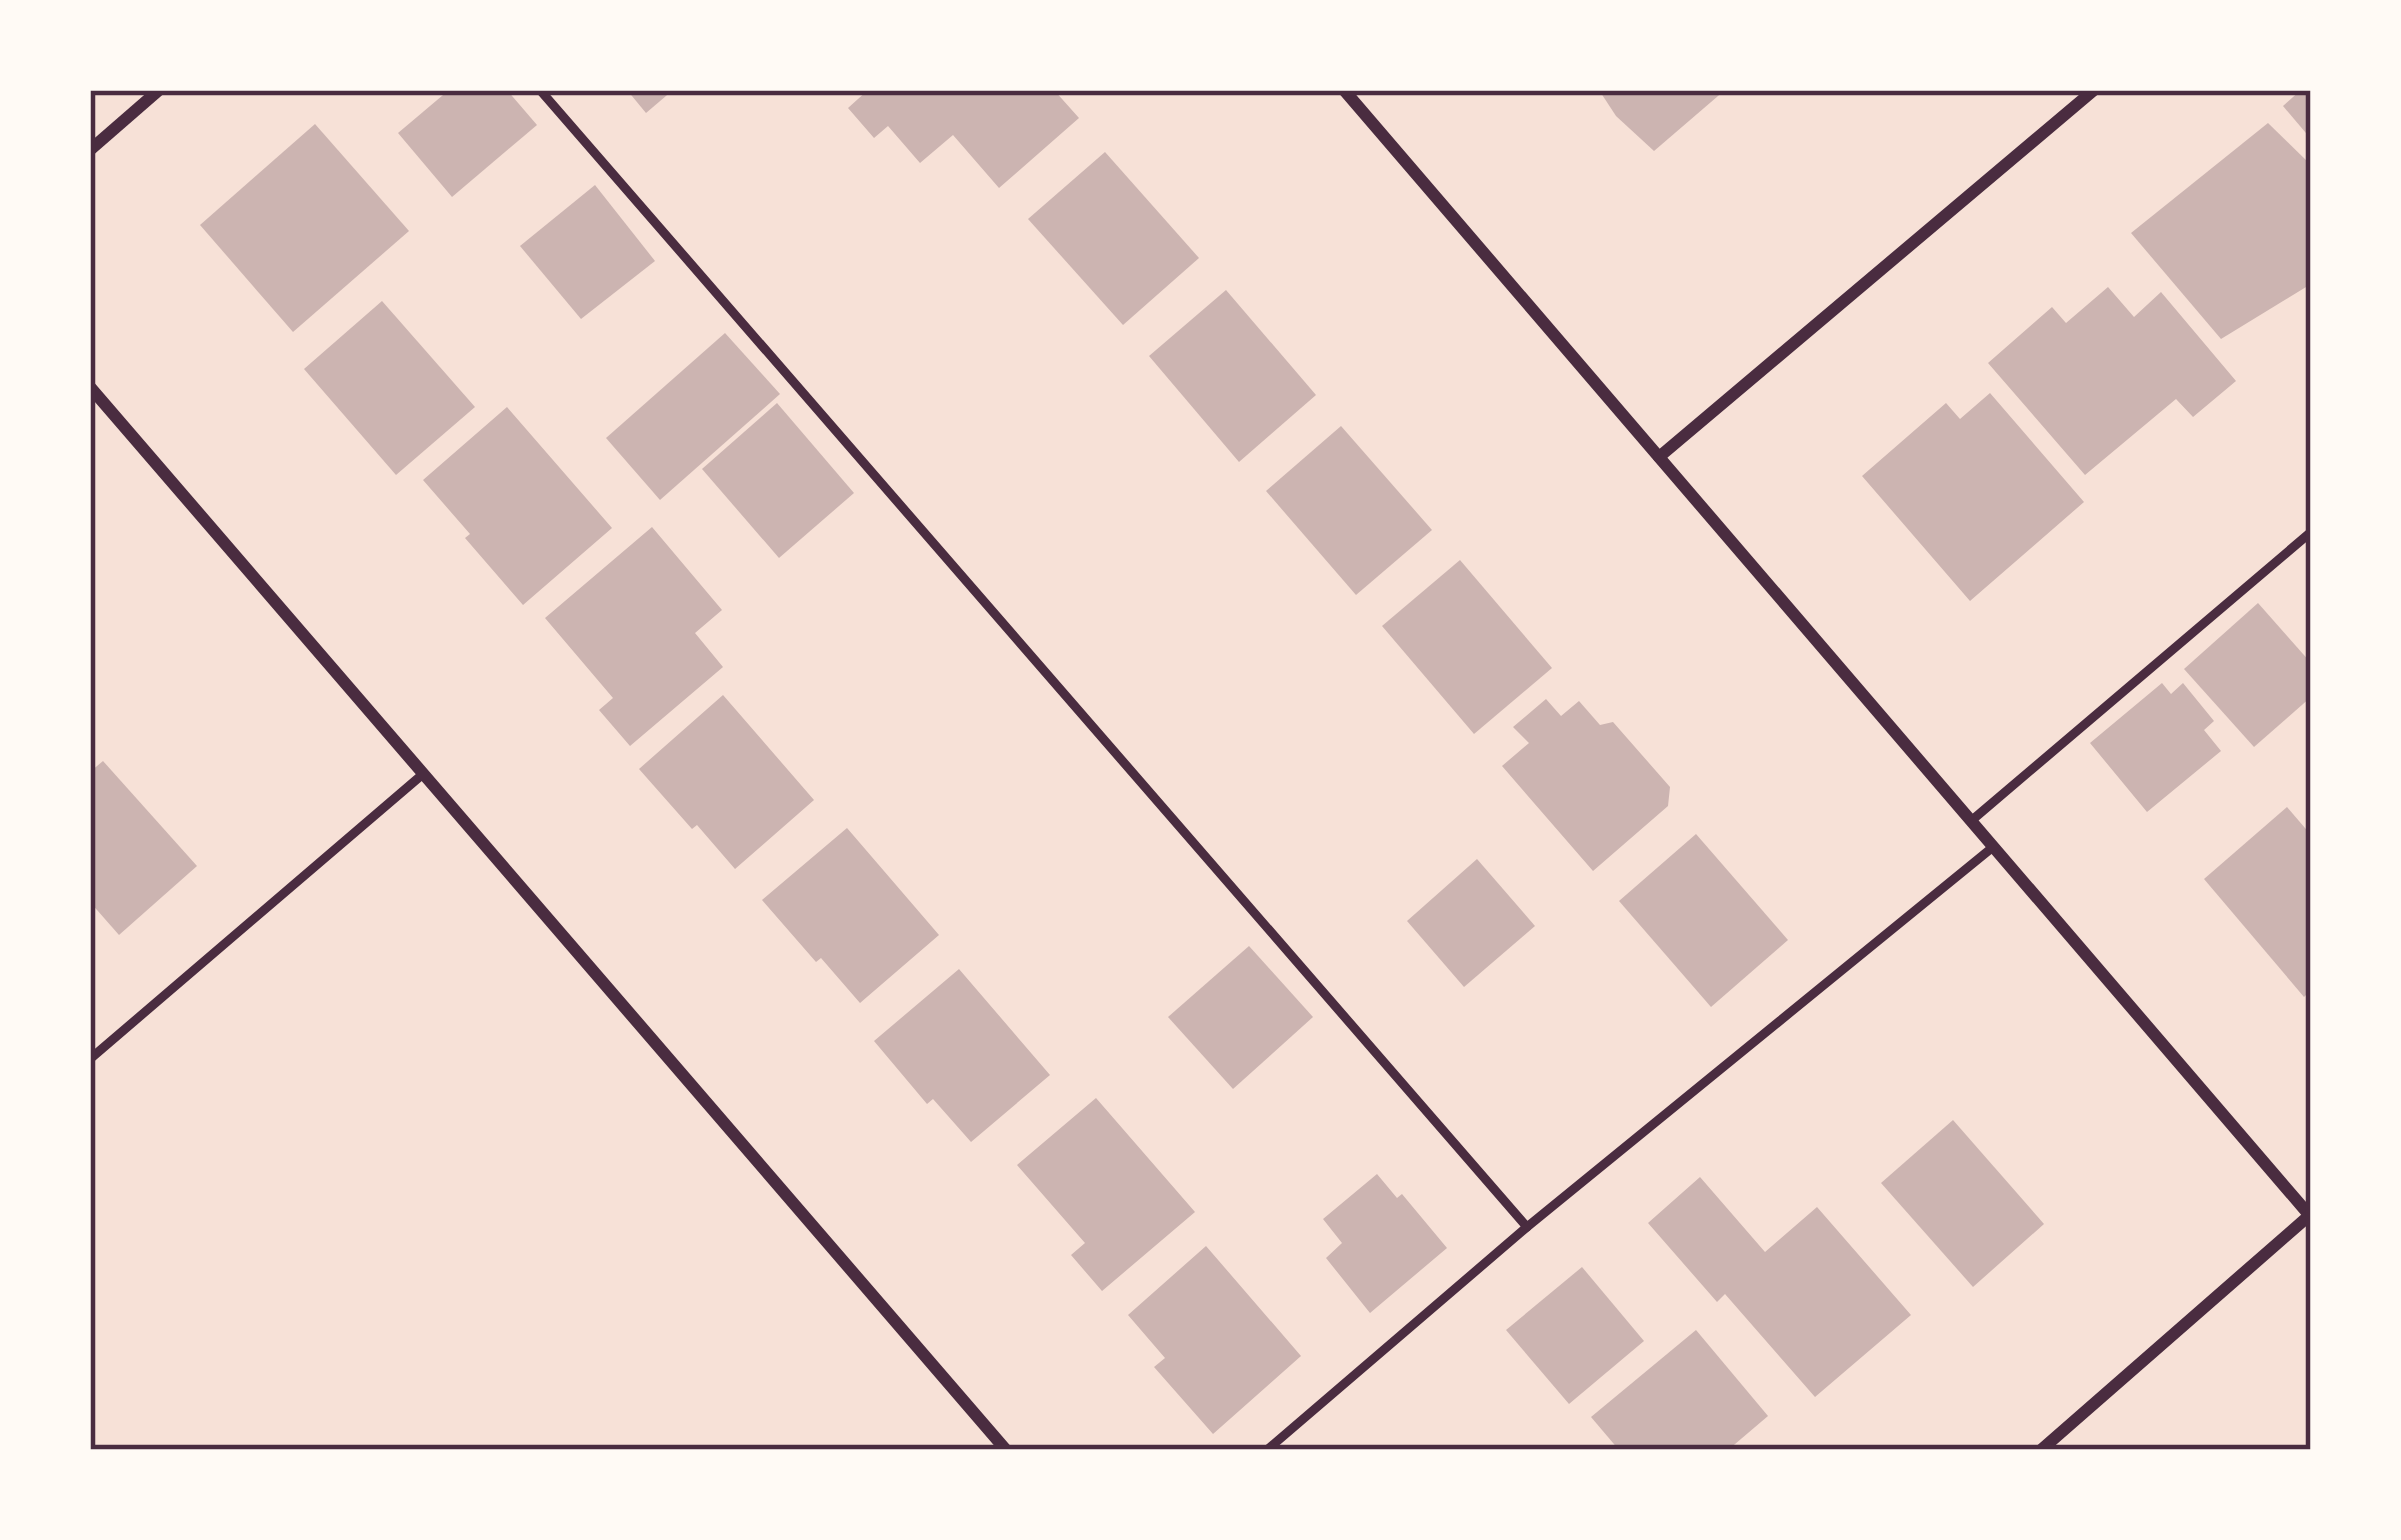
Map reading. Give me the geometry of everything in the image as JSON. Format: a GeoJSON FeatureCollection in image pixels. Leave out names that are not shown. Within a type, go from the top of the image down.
{"type":"FeatureCollection","features":[{"type":"Feature","properties":{"kind":"street"},"geometry":{"type":"LineString","coordinates":[[90,150],[159,90]]}},
{"type":"Feature","properties":{"kind":"street"},"geometry":{"type":"LineString","coordinates":[[1344,90],[2310,1215],[2042,1450]]}},
{"type":"Feature","properties":{"kind":"street"},"geometry":{"type":"LineString","coordinates":[[1659,457],[2094,90]]}},
{"type":"Feature","properties":{"kind":"street"},"geometry":{"type":"LineString","coordinates":[[90,386],[1006,1450]]}},
{"type":"Feature","properties":{"kind":"lane"},"geometry":{"type":"LineString","coordinates":[[539,90],[1527,1228]]}},
{"type":"Feature","properties":{"kind":"lane"},"geometry":{"type":"LineString","coordinates":[[1971,821],[2311,532]]}},
{"type":"Feature","properties":{"kind":"lane"},"geometry":{"type":"LineString","coordinates":[[90,1059],[423,775]]}},
{"type":"Feature","properties":{"kind":"lane"},"geometry":{"type":"LineString","coordinates":[[1267,1450],[1527,1228],[1993,847]]}},
{"type":"Feature","properties":{"kind":"building"},"geometry":{"type":"Polygon","coordinates":[[[449,90],[507,90],[537,125],[452,197],[398,133],[449,90]]]}},
{"type":"Feature","properties":{"kind":"building"},"geometry":{"type":"Polygon","coordinates":[[[627,90],[673,90],[646,113],[627,90]]]}},
{"type":"Feature","properties":{"kind":"building"},"geometry":{"type":"Polygon","coordinates":[[[868,90],[1054,90],[1079,118],[999,188],[953,135],[920,163],[888,126],[874,138],[848,108],[868,90]]]}},
{"type":"Feature","properties":{"kind":"building"},"geometry":{"type":"Polygon","coordinates":[[[1599,90],[1725,90],[1654,151],[1616,116],[1599,90]]]}},
{"type":"Feature","properties":{"kind":"building"},"geometry":{"type":"Polygon","coordinates":[[[2301,90],[2311,90],[2311,139],[2283,106],[2301,90]]]}},
{"type":"Feature","properties":{"kind":"building"},"geometry":{"type":"Polygon","coordinates":[[[2268,123],[2311,165],[2311,284],[2221,339],[2131,233],[2268,123]]]}},
{"type":"Feature","properties":{"kind":"building"},"geometry":{"type":"Polygon","coordinates":[[[315,124],[409,231],[293,332],[200,225],[315,124]]]}},
{"type":"Feature","properties":{"kind":"building"},"geometry":{"type":"Polygon","coordinates":[[[1105,152],[1199,258],[1123,325],[1028,219],[1105,152]]]}},
{"type":"Feature","properties":{"kind":"building"},"geometry":{"type":"Polygon","coordinates":[[[595,185],[655,261],[581,319],[520,246],[595,185]]]}},
{"type":"Feature","properties":{"kind":"building"},"geometry":{"type":"Polygon","coordinates":[[[2108,287],[2134,317],[2161,292],[2236,381],[2193,417],[2176,399],[2085,475],[1988,363],[2052,307],[2066,323],[2108,287]]]}},
{"type":"Feature","properties":{"kind":"building"},"geometry":{"type":"Polygon","coordinates":[[[1226,290],[1316,395],[1239,462],[1149,356],[1226,290]]]}},
{"type":"Feature","properties":{"kind":"building"},"geometry":{"type":"Polygon","coordinates":[[[382,301],[475,407],[396,475],[304,369],[382,301]]]}},
{"type":"Feature","properties":{"kind":"building"},"geometry":{"type":"Polygon","coordinates":[[[725,333],[780,394],[660,500],[606,438],[725,333]]]}},
{"type":"Feature","properties":{"kind":"building"},"geometry":{"type":"Polygon","coordinates":[[[1990,393],[2084,502],[1970,601],[1862,476],[1946,403],[1960,419],[1990,393]]]}},
{"type":"Feature","properties":{"kind":"building"},"geometry":{"type":"Polygon","coordinates":[[[777,403],[854,493],[779,558],[702,469],[777,403]]]}},
{"type":"Feature","properties":{"kind":"building"},"geometry":{"type":"Polygon","coordinates":[[[507,407],[612,528],[523,605],[423,480],[507,407]]]}},
{"type":"Feature","properties":{"kind":"building"},"geometry":{"type":"Polygon","coordinates":[[[1341,426],[1432,530],[1356,595],[1266,491],[1341,426]]]}},
{"type":"Feature","properties":{"kind":"building"},"geometry":{"type":"Polygon","coordinates":[[[652,527],[722,610],[695,633],[723,667],[630,746],[599,710],[613,698],[545,618],[652,527]]]}},
{"type":"Feature","properties":{"kind":"building"},"geometry":{"type":"Polygon","coordinates":[[[1460,560],[1552,668],[1474,734],[1382,626],[1460,560]]]}},
{"type":"Feature","properties":{"kind":"building"},"geometry":{"type":"Polygon","coordinates":[[[2258,603],[2311,663],[2311,697],[2254,747],[2184,669],[2258,603]]]}},
{"type":"Feature","properties":{"kind":"building"},"geometry":{"type":"Polygon","coordinates":[[[2162,683],[2171,694],[2183,683],[2214,721],[2204,730],[2221,751],[2147,812],[2090,743],[2162,683]]]}},
{"type":"Feature","properties":{"kind":"building"},"geometry":{"type":"Polygon","coordinates":[[[723,695],[814,800],[735,869],[639,769],[723,695]]]}},
{"type":"Feature","properties":{"kind":"building"},"geometry":{"type":"Polygon","coordinates":[[[1546,699],[1561,716],[1579,701],[1600,725],[1613,722],[1670,787],[1668,806],[1593,871],[1502,766],[1529,743],[1513,727],[1546,699]]]}},
{"type":"Feature","properties":{"kind":"building"},"geometry":{"type":"Polygon","coordinates":[[[103,761],[197,866],[119,935],[90,902],[90,772],[103,761]]]}},
{"type":"Feature","properties":{"kind":"building"},"geometry":{"type":"Polygon","coordinates":[[[2287,807],[2311,835],[2311,990],[2304,997],[2204,879],[2287,807]]]}},
{"type":"Feature","properties":{"kind":"building"},"geometry":{"type":"Polygon","coordinates":[[[847,828],[939,935],[860,1003],[821,958],[816,962],[762,900],[847,828]]]}},
{"type":"Feature","properties":{"kind":"building"},"geometry":{"type":"Polygon","coordinates":[[[1696,834],[1788,940],[1711,1007],[1619,901],[1696,834]]]}},
{"type":"Feature","properties":{"kind":"building"},"geometry":{"type":"Polygon","coordinates":[[[1477,859],[1535,926],[1464,987],[1407,921],[1477,859]]]}},
{"type":"Feature","properties":{"kind":"building"},"geometry":{"type":"Polygon","coordinates":[[[1249,946],[1313,1017],[1233,1089],[1168,1017],[1249,946]]]}},
{"type":"Feature","properties":{"kind":"building"},"geometry":{"type":"Polygon","coordinates":[[[959,969],[1050,1075],[971,1142],[933,1099],[927,1104],[874,1041],[959,969]]]}},
{"type":"Feature","properties":{"kind":"building"},"geometry":{"type":"Polygon","coordinates":[[[1096,1098],[1195,1212],[1102,1291],[1071,1255],[1085,1243],[1017,1165],[1096,1098]]]}},
{"type":"Feature","properties":{"kind":"building"},"geometry":{"type":"Polygon","coordinates":[[[1953,1120],[2044,1224],[1973,1287],[1881,1183],[1953,1120]]]}},
{"type":"Feature","properties":{"kind":"building"},"geometry":{"type":"Polygon","coordinates":[[[1377,1174],[1397,1198],[1402,1194],[1447,1248],[1370,1313],[1326,1258],[1342,1243],[1323,1219],[1377,1174]]]}},
{"type":"Feature","properties":{"kind":"building"},"geometry":{"type":"Polygon","coordinates":[[[1700,1177],[1765,1252],[1817,1207],[1911,1315],[1815,1397],[1725,1294],[1717,1302],[1648,1223],[1700,1177]]]}},
{"type":"Feature","properties":{"kind":"building"},"geometry":{"type":"Polygon","coordinates":[[[1206,1246],[1301,1356],[1213,1434],[1154,1367],[1165,1358],[1128,1315],[1206,1246]]]}},
{"type":"Feature","properties":{"kind":"building"},"geometry":{"type":"Polygon","coordinates":[[[1582,1267],[1644,1341],[1569,1404],[1506,1330],[1582,1267]]]}},
{"type":"Feature","properties":{"kind":"building"},"geometry":{"type":"Polygon","coordinates":[[[1696,1330],[1768,1416],[1728,1450],[1619,1450],[1591,1417],[1696,1330]]]}}]}
